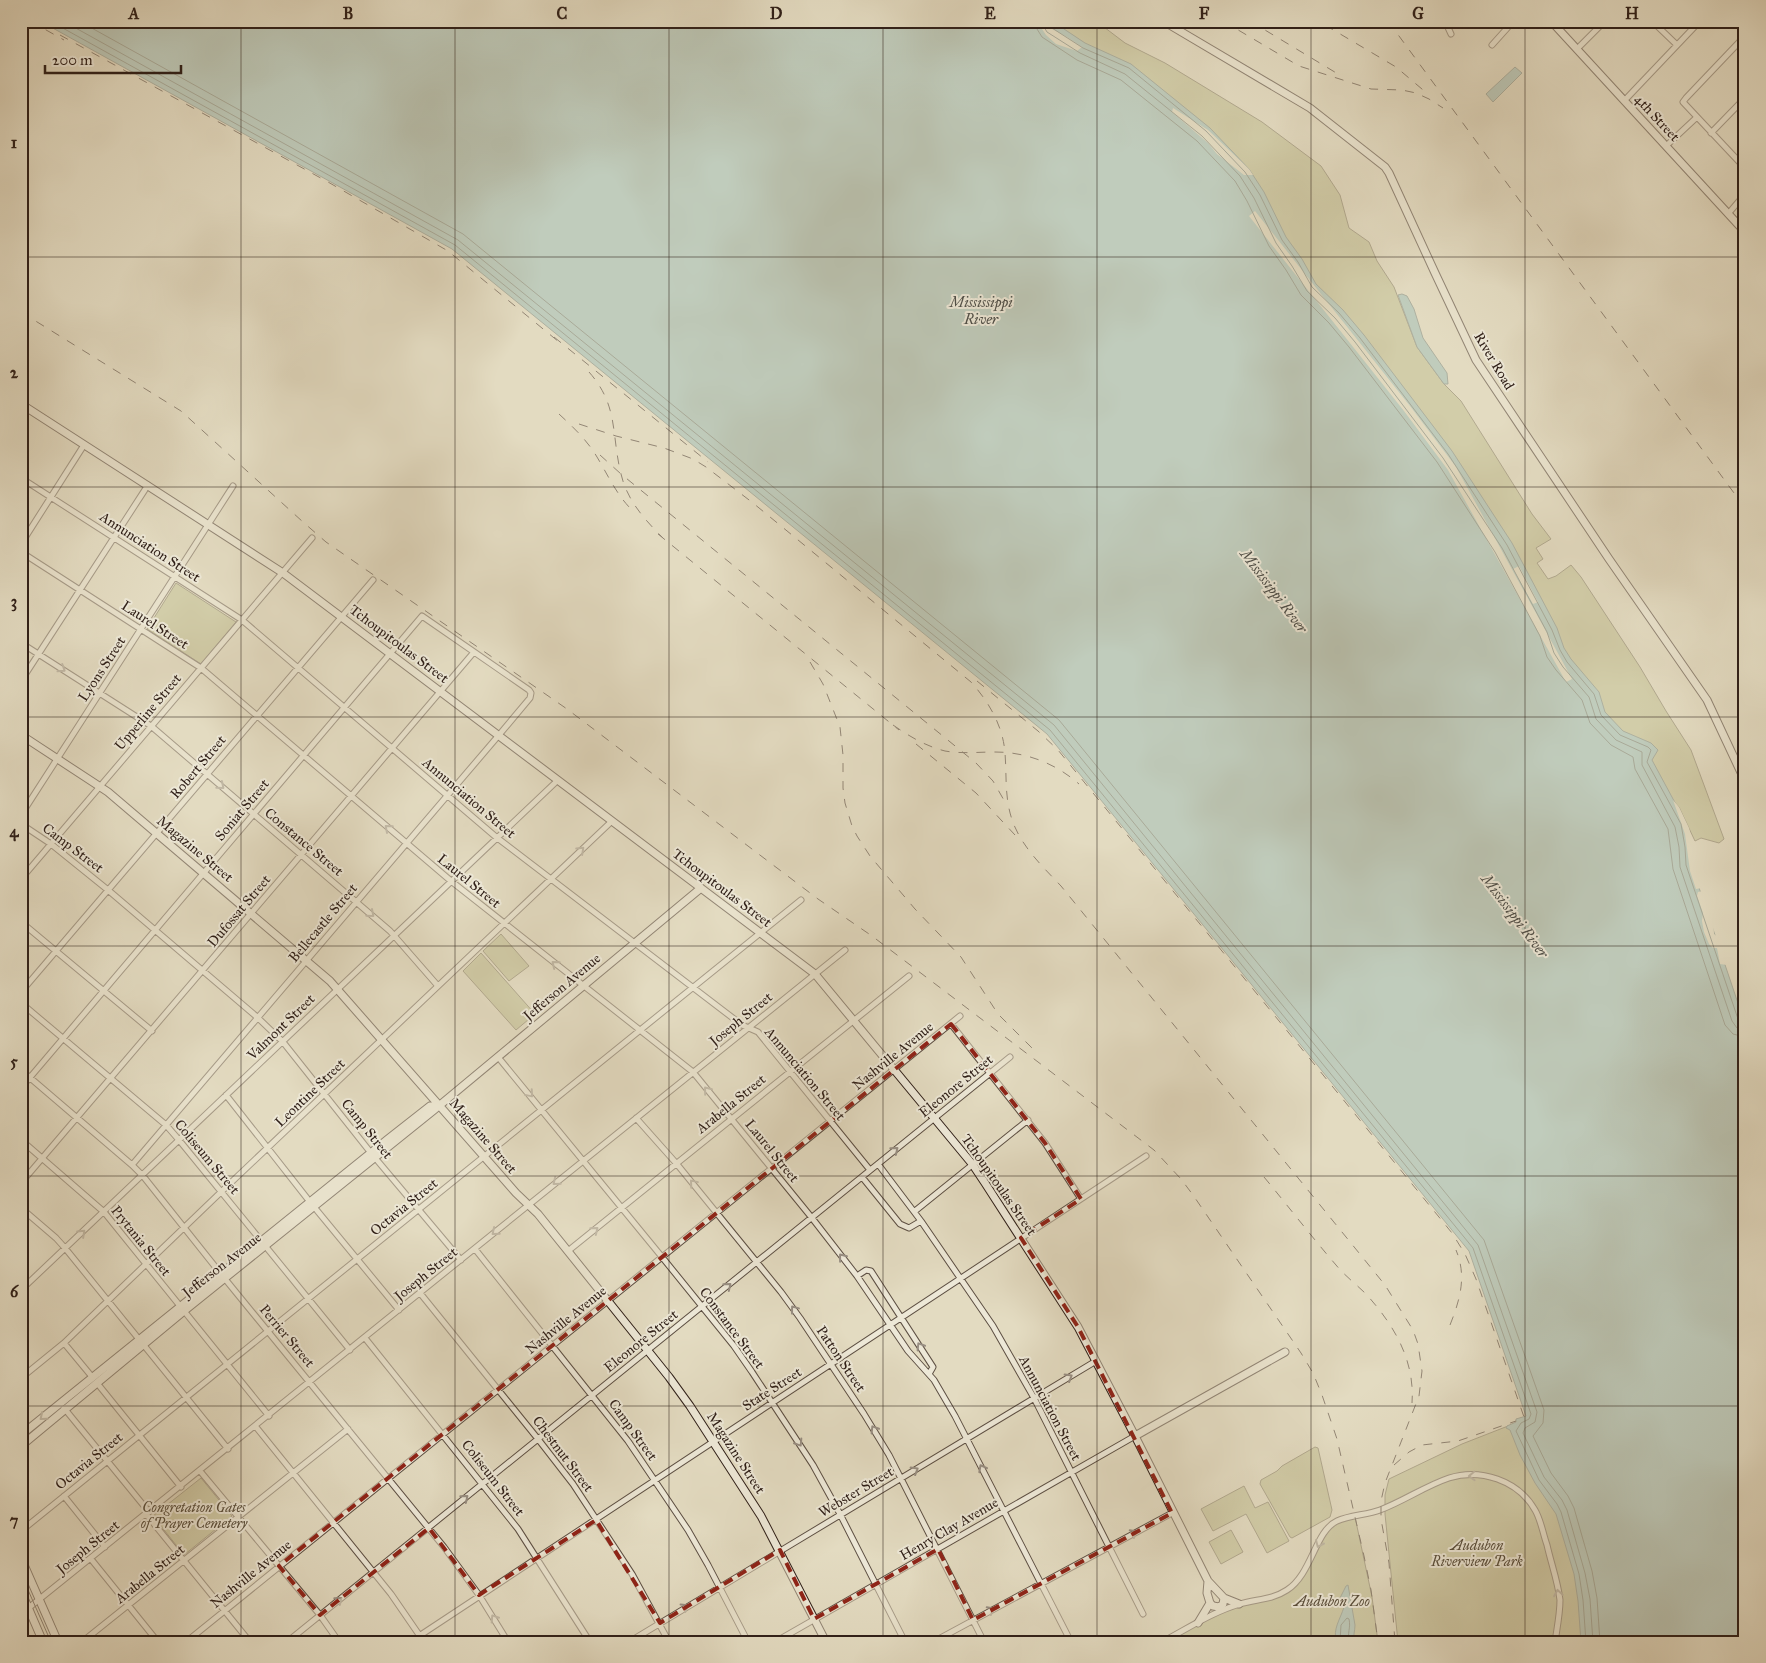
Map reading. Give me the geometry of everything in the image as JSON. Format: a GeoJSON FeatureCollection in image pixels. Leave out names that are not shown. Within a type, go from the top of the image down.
{"type":"FeatureCollection","features":[{"type":"Feature","properties":{"kind":"street","name":"River Road"},"geometry":{"type":"LineString","coordinates":[[1163,21],[1310,108],[1389,173],[1476,360],[1609,559],[1707,700],[1745,781]]}},
{"type":"Feature","properties":{"kind":"street"},"geometry":{"type":"LineString","coordinates":[[1445,21],[1451,34]]}},
{"type":"Feature","properties":{"kind":"street"},"geometry":{"type":"LineString","coordinates":[[1492,45],[1510,24],[1507,21]]}},
{"type":"Feature","properties":{"kind":"street","name":"4th Street"},"geometry":{"type":"LineString","coordinates":[[1551,21],[1744,230]]}},
{"type":"Feature","properties":{"kind":"street"},"geometry":{"type":"LineString","coordinates":[[1577,49],[1605,21]]}},
{"type":"Feature","properties":{"kind":"street"},"geometry":{"type":"LineString","coordinates":[[1652,21],[1677,45]]}},
{"type":"Feature","properties":{"kind":"street"},"geometry":{"type":"LineString","coordinates":[[1624,101],[1700,21]]}},
{"type":"Feature","properties":{"kind":"street"},"geometry":{"type":"LineString","coordinates":[[1745,36],[1686,98],[1684,104],[1745,168]]}},
{"type":"Feature","properties":{"kind":"street"},"geometry":{"type":"LineString","coordinates":[[1711,133],[1745,98]]}},
{"type":"Feature","properties":{"kind":"street"},"geometry":{"type":"LineString","coordinates":[[1666,146],[1696,118]]}},
{"type":"Feature","properties":{"kind":"street"},"geometry":{"type":"LineString","coordinates":[[1728,214],[1745,194]]}},
{"type":"Feature","properties":{"kind":"street","name":"Tchoupitoulas Street"},"geometry":{"type":"LineString","coordinates":[[22,405],[283,572],[815,974],[972,1165],[1078,1327],[1208,1581],[1224,1598],[1240,1604]]}},
{"type":"Feature","properties":{"kind":"street"},"geometry":{"type":"LineString","coordinates":[[21,544],[84,445]]}},
{"type":"Feature","properties":{"kind":"street","name":"Annunciation Street"},"geometry":{"type":"LineString","coordinates":[[21,478],[242,620],[496,837],[742,1025],[758,1032],[870,1170]]}},
{"type":"Feature","properties":{"kind":"street"},"geometry":{"type":"LineString","coordinates":[[21,680],[148,485]]}},
{"type":"Feature","properties":{"kind":"street","name":"Lyons Street"},"geometry":{"type":"LineString","coordinates":[[21,815],[233,486]]}},
{"type":"Feature","properties":{"kind":"street","name":"Upperline Street"},"geometry":{"type":"LineString","coordinates":[[21,878],[312,538]]}},
{"type":"Feature","properties":{"kind":"street","name":"Laurel Street"},"geometry":{"type":"LineString","coordinates":[[21,552],[201,668],[451,881],[692,1072],[812,1218],[857,1276],[908,1351],[929,1374],[955,1416],[1071,1642]]}},
{"type":"Feature","properties":{"kind":"street","name":"Robert Street"},"geometry":{"type":"LineString","coordinates":[[21,992],[373,580]]}},
{"type":"Feature","properties":{"kind":"street","name":"Soniat Street"},"geometry":{"type":"LineString","coordinates":[[21,1088],[422,616],[474,652]]}},
{"type":"Feature","properties":{"kind":"street","name":"Constance Street"},"geometry":{"type":"LineString","coordinates":[[21,643],[151,726],[394,935],[438,986]]}},
{"type":"Feature","properties":{"kind":"street","name":"Dufossat Street"},"geometry":{"type":"LineString","coordinates":[[21,1183],[474,652]]}},
{"type":"Feature","properties":{"kind":"street","name":"Bellecastle Street"},"geometry":{"type":"LineString","coordinates":[[132,1164],[499,735],[531,695],[529,690],[474,652]]}},
{"type":"Feature","properties":{"kind":"street","name":"Magazine Street"},"geometry":{"type":"LineString","coordinates":[[21,735],[100,786],[252,913],[337,988],[528,1204],[669,1377],[746,1491],[780,1550],[826,1642]]}},
{"type":"Feature","properties":{"kind":"street","name":"Valmont Street"},"geometry":{"type":"LineString","coordinates":[[21,1290],[558,780]]}},
{"type":"Feature","properties":{"kind":"street","name":"Leontine Street"},"geometry":{"type":"LineString","coordinates":[[21,1378],[64,1344],[221,1192],[612,821]]}},
{"type":"Feature","properties":{"kind":"street","name":"Camp Street"},"geometry":{"type":"LineString","coordinates":[[21,824],[51,844],[108,890],[283,1042],[461,1260]]}},
{"type":"Feature","properties":{"kind":"street","name":"Jefferson Avenue"},"geometry":{"type":"LineString","coordinates":[[21,1446],[66,1410],[95,1381],[142,1341],[313,1205],[430,1106],[439,1105],[702,888]]}},
{"type":"Feature","properties":{"kind":"street","name":"Octavia Street"},"geometry":{"type":"LineString","coordinates":[[21,1531],[801,900]]}},
{"type":"Feature","properties":{"kind":"street"},"geometry":{"type":"LineString","coordinates":[[21,922],[152,1031]]}},
{"type":"Feature","properties":{"kind":"street","name":"Joseph Street"},"geometry":{"type":"LineString","coordinates":[[21,1614],[256,1427],[528,1204],[845,950]]}},
{"type":"Feature","properties":{"kind":"street","name":"Arabella Street"},"geometry":{"type":"LineString","coordinates":[[568,1251],[909,976]]}},
{"type":"Feature","properties":{"kind":"street","name":"Coliseum Street"},"geometry":{"type":"LineString","coordinates":[[21,1003],[166,1125],[350,1350]]}},
{"type":"Feature","properties":{"kind":"street","name":"Nashville Avenue"},"geometry":{"type":"LineString","coordinates":[[186,1642],[960,1016]]}},
{"type":"Feature","properties":{"kind":"street"},"geometry":{"type":"LineString","coordinates":[[951,1024],[1045,1142],[1081,1199]]}},
{"type":"Feature","properties":{"kind":"street","name":"Constance Street"},"geometry":{"type":"LineString","coordinates":[[498,1057],[734,1346],[813,1464],[905,1642]]}},
{"type":"Feature","properties":{"kind":"street","name":"Eleonore Street"},"geometry":{"type":"LineString","coordinates":[[288,1642],[1010,1057]]}},
{"type":"Feature","properties":{"kind":"street","name":"Perrier Street"},"geometry":{"type":"LineString","coordinates":[[21,1070],[132,1164],[143,1176],[429,1528],[479,1595],[508,1642]]}},
{"type":"Feature","properties":{"kind":"street"},"geometry":{"type":"LineString","coordinates":[[226,1095],[399,1310]]}},
{"type":"Feature","properties":{"kind":"street","name":"Patton Street"},"geometry":{"type":"LineString","coordinates":[[636,1118],[676,1163],[757,1262],[795,1311],[831,1364],[876,1432],[938,1549],[984,1642]]}},
{"type":"Feature","properties":{"kind":"street"},"geometry":{"type":"LineString","coordinates":[[915,1211],[1028,1120]]}},
{"type":"Feature","properties":{"kind":"street","name":"Prytania Street"},"geometry":{"type":"LineString","coordinates":[[21,1140],[104,1212],[269,1416]]}},
{"type":"Feature","properties":{"kind":"street","name":"State Street"},"geometry":{"type":"LineString","coordinates":[[410,1642],[1146,1156]]}},
{"type":"Feature","properties":{"kind":"street","name":"Annunciation Street"},"geometry":{"type":"LineString","coordinates":[[878,1164],[915,1211],[992,1326],[1034,1398],[1143,1614]]}},
{"type":"Feature","properties":{"kind":"street"},"geometry":{"type":"LineString","coordinates":[[862,1177],[900,1224],[909,1228],[922,1221]]}},
{"type":"Feature","properties":{"kind":"street"},"geometry":{"type":"LineString","coordinates":[[21,1208],[65,1248],[228,1449]]}},
{"type":"Feature","properties":{"kind":"street","name":"Camp Street"},"geometry":{"type":"LineString","coordinates":[[475,1249],[628,1441],[688,1530],[748,1642]]}},
{"type":"Feature","properties":{"kind":"street","name":"Laurel Street"},"geometry":{"type":"LineString","coordinates":[[857,1276],[866,1270],[871,1271],[933,1366],[929,1374]]}},
{"type":"Feature","properties":{"kind":"street","name":"Chestnut Street"},"geometry":{"type":"LineString","coordinates":[[420,1293],[563,1470],[632,1574],[669,1642]]}},
{"type":"Feature","properties":{"kind":"street","name":"Coliseum Street"},"geometry":{"type":"LineString","coordinates":[[365,1338],[518,1529],[590,1642]]}},
{"type":"Feature","properties":{"kind":"street"},"geometry":{"type":"LineString","coordinates":[[64,1344],[180,1487]]}},
{"type":"Feature","properties":{"kind":"street"},"geometry":{"type":"LineString","coordinates":[[1135,1436],[1285,1352]]}},
{"type":"Feature","properties":{"kind":"street","name":"Webster Street"},"geometry":{"type":"LineString","coordinates":[[628,1642],[1096,1361]]}},
{"type":"Feature","properties":{"kind":"street","name":"Jefferson Avenue"},"geometry":{"type":"LineString","coordinates":[[21,1435],[95,1381]]}},
{"type":"Feature","properties":{"kind":"street"},"geometry":{"type":"LineString","coordinates":[[61,1404],[250,1642]]}},
{"type":"Feature","properties":{"kind":"street"},"geometry":{"type":"LineString","coordinates":[[256,1427],[392,1594],[424,1642]]}},
{"type":"Feature","properties":{"kind":"street","name":"Arabella Street"},"geometry":{"type":"LineString","coordinates":[[82,1642],[348,1429]]}},
{"type":"Feature","properties":{"kind":"street","name":"Henry Clay Avenue"},"geometry":{"type":"LineString","coordinates":[[775,1642],[1135,1436]]}},
{"type":"Feature","properties":{"kind":"street"},"geometry":{"type":"LineString","coordinates":[[200,1471],[320,1615],[339,1642]]}},
{"type":"Feature","properties":{"kind":"street"},"geometry":{"type":"LineString","coordinates":[[1162,1642],[1198,1622],[1240,1604],[1277,1596],[1292,1587],[1309,1565],[1325,1531],[1337,1521],[1380,1510],[1450,1478],[1466,1475],[1483,1475],[1515,1487],[1535,1510],[1543,1530],[1558,1589],[1559,1615],[1555,1642]]}},
{"type":"Feature","properties":{"kind":"street"},"geometry":{"type":"LineString","coordinates":[[64,1496],[105,1547]]}},
{"type":"Feature","properties":{"kind":"street"},"geometry":{"type":"LineString","coordinates":[[933,1642],[1172,1513]]}},
{"type":"Feature","properties":{"kind":"street"},"geometry":{"type":"LineString","coordinates":[[21,1558],[58,1642]]}},
{"type":"Feature","properties":{"kind":"street"},"geometry":{"type":"LineString","coordinates":[[91,1559],[158,1642]]}},
{"type":"Feature","properties":{"kind":"street","name":"Tchoupitoulas Street"},"geometry":{"type":"LineString","coordinates":[[1208,1581],[1207,1593],[1210,1603]]}},
{"type":"Feature","properties":{"kind":"street"},"geometry":{"type":"LineString","coordinates":[[21,1591],[43,1642]]}},
{"type":"Feature","properties":{"kind":"street"},"geometry":{"type":"LineString","coordinates":[[1198,1622],[1210,1603],[1213,1606],[1219,1607],[1223,1604],[1224,1598]]}},
{"type":"Feature","properties":{"kind":"highlighted area"},"geometry":{"type":"Polygon","coordinates":[[[951,1024],[1045,1143],[1081,1199],[1021,1238],[1078,1327],[1172,1513],[973,1620],[938,1549],[814,1619],[780,1550],[660,1623],[596,1520],[479,1595],[429,1528],[320,1615],[279,1566],[951,1024]]]}},
{"type":"Feature","properties":{"kind":"green space"},"geometry":{"type":"Polygon","coordinates":[[[1039,21],[1096,21],[1125,43],[1165,63],[1262,122],[1321,166],[1340,195],[1349,228],[1369,242],[1377,261],[1394,287],[1417,347],[1444,384],[1461,401],[1532,514],[1551,539],[1536,548],[1543,559],[1537,563],[1548,579],[1556,576],[1571,565],[1581,577],[1691,750],[1724,839],[1719,843],[1701,838],[1695,841],[1679,807],[1617,741],[1039,21]]]}},
{"type":"Feature","properties":{"kind":"green space"},"geometry":{"type":"Polygon","coordinates":[[[176,583],[236,622],[201,664],[147,629],[176,583]]]}},
{"type":"Feature","properties":{"kind":"green space"},"geometry":{"type":"Polygon","coordinates":[[[501,934],[529,966],[509,981],[483,951],[501,934]]]}},
{"type":"Feature","properties":{"kind":"green space"},"geometry":{"type":"Polygon","coordinates":[[[481,953],[535,1014],[516,1030],[463,971],[481,953]]]}},
{"type":"Feature","properties":{"kind":"green space","name":"Audubon Riverview Park"},"geometry":{"type":"Polygon","coordinates":[[[1508,1426],[1529,1442],[1609,1642],[1398,1642],[1385,1514],[1385,1495],[1389,1479],[1462,1444],[1508,1426]]]}},
{"type":"Feature","properties":{"kind":"green space"},"geometry":{"type":"Polygon","coordinates":[[[1315,1447],[1318,1448],[1332,1510],[1330,1517],[1292,1538],[1260,1484],[1261,1480],[1315,1447]]]}},
{"type":"Feature","properties":{"kind":"green space","name":"Congretation Gates of Prayer Cemetery"},"geometry":{"type":"Polygon","coordinates":[[[201,1478],[232,1516],[184,1555],[153,1516],[201,1478]]]}},
{"type":"Feature","properties":{"kind":"green space"},"geometry":{"type":"Polygon","coordinates":[[[1244,1486],[1255,1508],[1268,1502],[1289,1541],[1267,1553],[1246,1514],[1213,1531],[1201,1509],[1244,1486]]]}},
{"type":"Feature","properties":{"kind":"green space","name":"Audubon Zoo"},"geometry":{"type":"Polygon","coordinates":[[[1355,1517],[1372,1597],[1378,1642],[1162,1642],[1222,1612],[1285,1591],[1298,1580],[1325,1531],[1337,1521],[1355,1517]]]}},
{"type":"Feature","properties":{"kind":"green space"},"geometry":{"type":"Polygon","coordinates":[[[1231,1530],[1243,1552],[1221,1564],[1209,1542],[1231,1530]]]}},
{"type":"Feature","properties":{"kind":"water","name":"Mississippi River"},"geometry":{"type":"Polygon","coordinates":[[[40,21],[1052,21],[1085,43],[1131,64],[1210,128],[1249,169],[1264,192],[1286,237],[1302,259],[1316,284],[1343,310],[1364,335],[1452,451],[1512,543],[1557,628],[1564,648],[1599,692],[1605,712],[1623,731],[1651,743],[1658,750],[1652,760],[1686,823],[1691,864],[1745,1024],[1745,1642],[1581,1642],[1574,1574],[1556,1514],[1535,1483],[1520,1455],[1510,1430],[1506,1428],[1516,1422],[1516,1419],[1526,1416],[1469,1251],[1047,734],[452,249],[40,21]]]}},
{"type":"Feature","properties":{"kind":"water"},"geometry":{"type":"Polygon","coordinates":[[[1515,67],[1522,73],[1493,102],[1486,94],[1515,67]]]}},
{"type":"Feature","properties":{"kind":"water"},"geometry":{"type":"Polygon","coordinates":[[[1398,295],[1407,296],[1414,309],[1423,338],[1447,373],[1448,384],[1444,384],[1417,347],[1398,295]]]}},
{"type":"Feature","properties":{"kind":"water"},"geometry":{"type":"Polygon","coordinates":[[[1348,1585],[1355,1625],[1354,1642],[1336,1642],[1336,1628],[1344,1607],[1340,1598],[1348,1585]]]}},
{"type":"Feature","properties":{"kind":"pier"},"geometry":{"type":"Polygon","coordinates":[[[1043,24],[1082,47],[1077,51],[1056,44],[1042,29],[1043,24]]]}},
{"type":"Feature","properties":{"kind":"pier"},"geometry":{"type":"Polygon","coordinates":[[[1173,108],[1208,130],[1253,175],[1244,175],[1217,154],[1208,143],[1172,112],[1173,108]]]}},
{"type":"Feature","properties":{"kind":"pier"},"geometry":{"type":"Polygon","coordinates":[[[1255,211],[1456,467],[1572,679],[1566,682],[1448,470],[1404,411],[1249,216],[1255,211]]]}},
{"type":"Feature","properties":{"kind":"pier"},"geometry":{"type":"Polygon","coordinates":[[[1519,566],[1538,602],[1533,604],[1513,569],[1519,566]]]}},
{"type":"Feature","properties":{"kind":"pier"},"geometry":{"type":"Polygon","coordinates":[[[1673,800],[1679,807],[1689,828],[1693,846],[1693,863],[1702,888],[1696,889],[1690,871],[1685,834],[1673,800]]]}},
{"type":"Feature","properties":{"kind":"pier"},"geometry":{"type":"Polygon","coordinates":[[[1703,891],[1713,919],[1714,934],[1719,938],[1727,965],[1720,964],[1717,948],[1713,948],[1709,944],[1704,932],[1703,913],[1697,896],[1698,892],[1703,891]]]}},
{"type":"Feature","properties":{"kind":"tram line"},"geometry":{"type":"LineString","coordinates":[[21,1574],[51,1642]]}},
{"type":"Feature","properties":{"kind":"railway"},"geometry":{"type":"LineString","coordinates":[[30,21],[64,40]]}},
{"type":"Feature","properties":{"kind":"railway"},"geometry":{"type":"LineString","coordinates":[[1223,21],[1299,66],[1371,89],[1402,90],[1416,93],[1443,108]]}},
{"type":"Feature","properties":{"kind":"railway"},"geometry":{"type":"LineString","coordinates":[[1250,21],[1338,74]]}},
{"type":"Feature","properties":{"kind":"railway"},"geometry":{"type":"LineString","coordinates":[[1388,21],[1745,508]]}},
{"type":"Feature","properties":{"kind":"railway"},"geometry":{"type":"LineString","coordinates":[[1325,25],[1396,67],[1429,95]]}},
{"type":"Feature","properties":{"kind":"railway"},"geometry":{"type":"LineString","coordinates":[[60,35],[328,182],[448,251],[559,342]]}},
{"type":"Feature","properties":{"kind":"railway"},"geometry":{"type":"LineString","coordinates":[[21,312],[181,411],[326,542],[567,709],[818,899],[872,936],[1154,1150],[1193,1195],[1313,1373],[1337,1439],[1371,1590],[1378,1642]]}},
{"type":"Feature","properties":{"kind":"railway"},"geometry":{"type":"LineString","coordinates":[[554,337],[708,462]]}},
{"type":"Feature","properties":{"kind":"railway"},"geometry":{"type":"LineString","coordinates":[[589,372],[599,385],[610,409],[618,460],[627,492],[643,516],[663,538]]}},
{"type":"Feature","properties":{"kind":"railway"},"geometry":{"type":"LineString","coordinates":[[559,414],[589,445],[618,493],[634,512]]}},
{"type":"Feature","properties":{"kind":"railway"},"geometry":{"type":"LineString","coordinates":[[579,424],[664,448],[693,459],[706,467],[753,503],[971,682],[989,706],[1001,733],[1004,743],[1006,789],[1009,807],[1014,825],[1023,842],[1061,886],[1385,1285],[1413,1330],[1418,1344],[1422,1371],[1419,1396],[1385,1483],[1381,1501],[1381,1519],[1389,1563],[1395,1642]]}},
{"type":"Feature","properties":{"kind":"railway"},"geometry":{"type":"LineString","coordinates":[[600,455],[976,763],[993,781],[1005,802]]}},
{"type":"Feature","properties":{"kind":"railway"},"geometry":{"type":"LineString","coordinates":[[658,534],[899,730]]}},
{"type":"Feature","properties":{"kind":"railway"},"geometry":{"type":"LineString","coordinates":[[810,662],[823,684],[840,727],[845,803],[857,836],[870,856],[915,909],[961,957],[998,1014],[1038,1054]]}},
{"type":"Feature","properties":{"kind":"railway"},"geometry":{"type":"LineString","coordinates":[[977,681],[1058,750],[1452,1233],[1465,1254],[1476,1279],[1524,1417]]}},
{"type":"Feature","properties":{"kind":"railway"},"geometry":{"type":"LineString","coordinates":[[893,725],[918,740],[945,751],[1018,754],[1040,760],[1060,770],[1079,784]]}},
{"type":"Feature","properties":{"kind":"railway"},"geometry":{"type":"LineString","coordinates":[[916,744],[976,793],[1015,835]]}},
{"type":"Feature","properties":{"kind":"railway"},"geometry":{"type":"LineString","coordinates":[[1264,1177],[1336,1265],[1366,1294],[1394,1331],[1401,1344],[1410,1372],[1412,1403]]}},
{"type":"Feature","properties":{"kind":"railway"},"geometry":{"type":"LineString","coordinates":[[1450,1325],[1457,1306],[1462,1279],[1456,1250]]}},
{"type":"Feature","properties":{"kind":"railway"},"geometry":{"type":"LineString","coordinates":[[1394,1465],[1409,1452],[1422,1445],[1458,1441],[1516,1421]]}}]}
